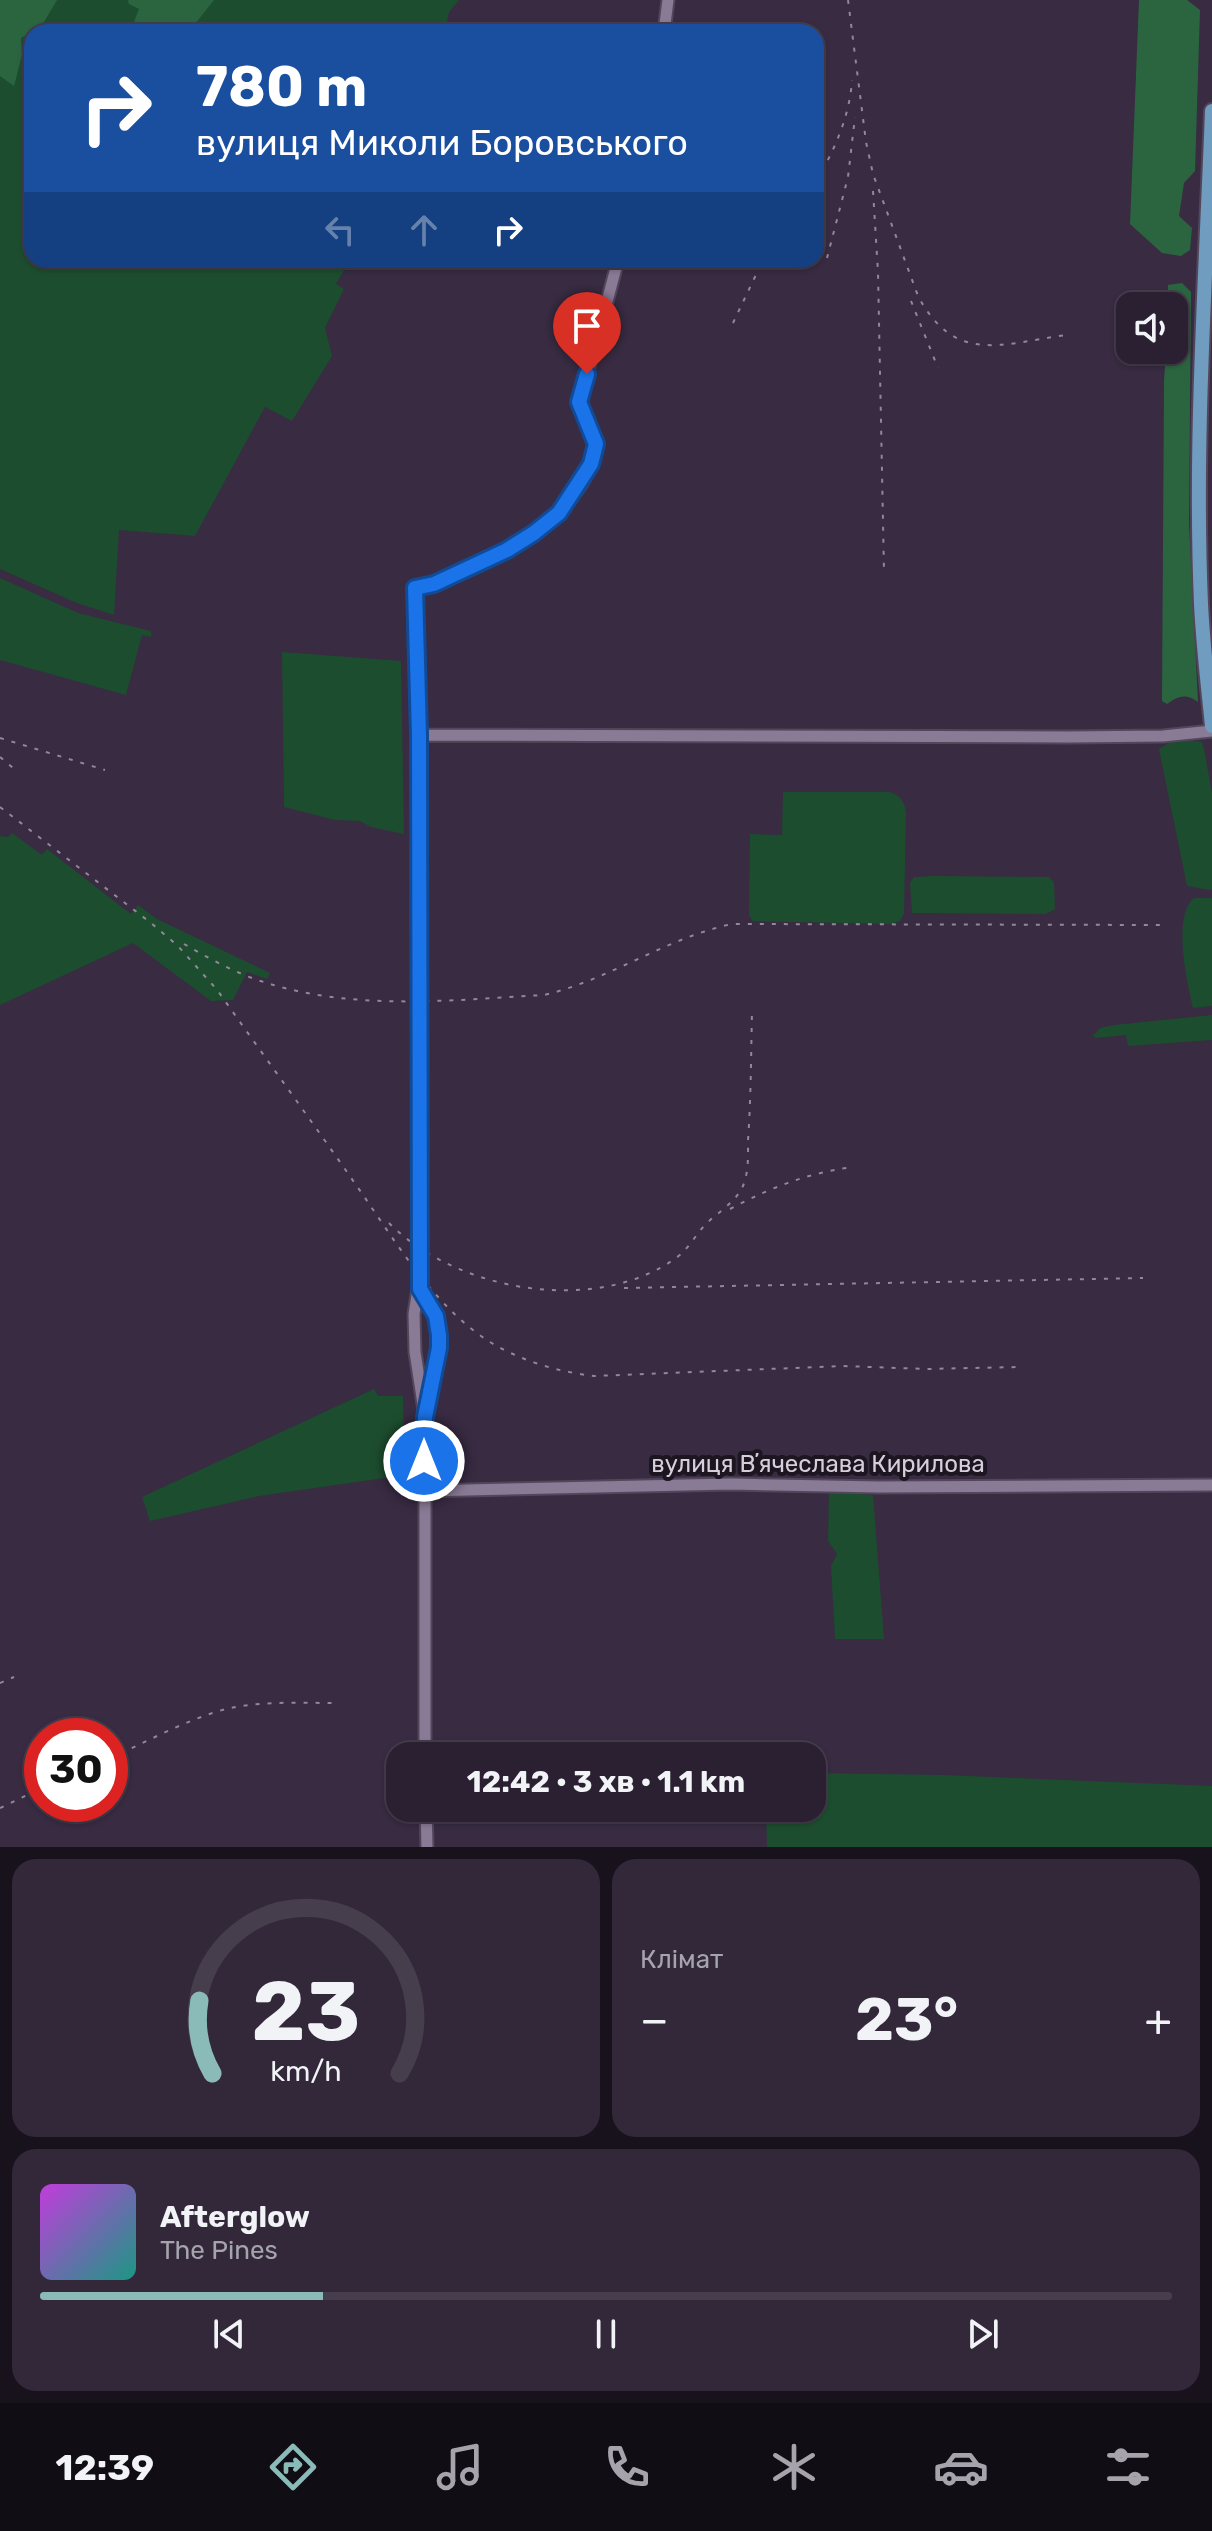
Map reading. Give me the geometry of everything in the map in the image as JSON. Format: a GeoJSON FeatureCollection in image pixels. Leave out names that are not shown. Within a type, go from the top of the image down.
{"type":"FeatureCollection","features":[{"type":"Feature","properties":{"kind":"main road"},"geometry":{"type":"LineString","coordinates":[[1212,111],[1199,444],[1201,607],[1212,729]]}},
{"type":"Feature","properties":{"kind":"street"},"geometry":{"type":"LineString","coordinates":[[665,24],[668,0]]}},
{"type":"Feature","properties":{"kind":"street"},"geometry":{"type":"LineString","coordinates":[[425,1742],[425,1417],[415,1352],[414,1314],[420,1289],[419,735],[415,588],[434,584],[507,550],[559,513],[575,490],[591,464],[596,444],[579,402],[616,268]]}},
{"type":"Feature","properties":{"kind":"street"},"geometry":{"type":"LineString","coordinates":[[419,735],[1069,737],[1163,736],[1212,729]]}},
{"type":"Feature","properties":{"kind":"street"},"geometry":{"type":"LineString","coordinates":[[420,1289],[436,1316],[439,1341],[425,1417]]}},
{"type":"Feature","properties":{"kind":"street"},"geometry":{"type":"LineString","coordinates":[[415,1335],[421,1327],[430,1326],[439,1341]]}},
{"type":"Feature","properties":{"kind":"street"},"geometry":{"type":"LineString","coordinates":[[415,1352],[423,1357],[431,1356],[439,1341]]}},
{"type":"Feature","properties":{"kind":"street","name":"вулиця Вʼячеслава Кирилова"},"geometry":{"type":"LineString","coordinates":[[424,1491],[730,1484],[851,1487],[1212,1485]]}},
{"type":"Feature","properties":{"kind":"street"},"geometry":{"type":"LineString","coordinates":[[426,1822],[427,1847]]}},
{"type":"Feature","properties":{"kind":"green space"},"geometry":{"type":"Polygon","coordinates":[[[0,0],[459,0],[449,12],[447,24],[24,24],[24,268],[345,268],[336,284],[344,289],[325,328],[332,356],[292,421],[265,407],[195,536],[119,530],[114,615],[77,603],[0,569],[0,0]]]}},
{"type":"Feature","properties":{"kind":"green space"},"geometry":{"type":"Polygon","coordinates":[[[0,0],[57,0],[43,24],[24,24],[22,55],[14,86],[0,76],[0,0]]]}},
{"type":"Feature","properties":{"kind":"green space"},"geometry":{"type":"Polygon","coordinates":[[[128,0],[214,0],[195,24],[133,24],[139,9],[129,4],[128,0]]]}},
{"type":"Feature","properties":{"kind":"green space"},"geometry":{"type":"Polygon","coordinates":[[[1139,0],[1187,0],[1200,10],[1195,171],[1184,183],[1179,216],[1192,228],[1190,250],[1181,256],[1162,253],[1130,224],[1139,0]]]}},
{"type":"Feature","properties":{"kind":"green space"},"geometry":{"type":"Polygon","coordinates":[[[1182,283],[1191,292],[1189,523],[1198,702],[1182,697],[1167,704],[1162,701],[1164,381],[1165,364],[1188,364],[1188,292],[1168,292],[1168,285],[1182,283]]]}},
{"type":"Feature","properties":{"kind":"green space"},"geometry":{"type":"Polygon","coordinates":[[[0,578],[78,613],[151,631],[151,637],[142,635],[126,695],[0,660],[0,578]]]}},
{"type":"Feature","properties":{"kind":"green space"},"geometry":{"type":"Polygon","coordinates":[[[282,652],[401,661],[404,834],[371,827],[360,821],[335,820],[284,807],[282,652]]]}},
{"type":"Feature","properties":{"kind":"green space"},"geometry":{"type":"Polygon","coordinates":[[[1177,738],[1202,742],[1204,749],[1212,793],[1210,890],[1187,886],[1159,749],[1177,738]]]}},
{"type":"Feature","properties":{"kind":"green space"},"geometry":{"type":"Polygon","coordinates":[[[783,792],[889,792],[901,799],[906,812],[904,914],[900,921],[890,924],[753,921],[749,916],[750,834],[782,835],[783,792]]]}},
{"type":"Feature","properties":{"kind":"green space"},"geometry":{"type":"Polygon","coordinates":[[[12,833],[42,855],[47,849],[131,914],[138,905],[157,919],[270,973],[267,979],[247,972],[233,1000],[211,1001],[133,943],[0,1005],[0,836],[8,837],[12,833]]]}},
{"type":"Feature","properties":{"kind":"green space"},"geometry":{"type":"Polygon","coordinates":[[[914,877],[1049,877],[1054,882],[1055,909],[1046,914],[912,913],[910,883],[914,877]]]}},
{"type":"Feature","properties":{"kind":"green space"},"geometry":{"type":"Polygon","coordinates":[[[1194,898],[1212,898],[1212,1006],[1193,1008],[1182,934],[1187,907],[1194,898]]]}},
{"type":"Feature","properties":{"kind":"green space"},"geometry":{"type":"Polygon","coordinates":[[[1212,1015],[1212,1040],[1128,1046],[1126,1035],[1093,1036],[1100,1028],[1114,1025],[1212,1015]]]}},
{"type":"Feature","properties":{"kind":"green space"},"geometry":{"type":"Polygon","coordinates":[[[374,1389],[378,1396],[403,1396],[405,1475],[259,1496],[150,1521],[142,1497],[374,1389]]]}},
{"type":"Feature","properties":{"kind":"green space"},"geometry":{"type":"Polygon","coordinates":[[[829,1492],[873,1495],[884,1639],[835,1639],[831,1566],[837,1554],[828,1541],[829,1492]]]}},
{"type":"Feature","properties":{"kind":"green space"},"geometry":{"type":"Polygon","coordinates":[[[826,1773],[1212,1786],[1212,1847],[767,1847],[766,1822],[826,1822],[826,1773]]]}},
{"type":"Feature","properties":{"kind":"railway"},"geometry":{"type":"LineString","coordinates":[[848,0],[873,174],[918,296],[932,318],[964,341],[982,345],[1066,335]]}},
{"type":"Feature","properties":{"kind":"railway"},"geometry":{"type":"LineString","coordinates":[[824,167],[840,133],[852,80]]}},
{"type":"Feature","properties":{"kind":"railway"},"geometry":{"type":"LineString","coordinates":[[827,258],[848,177],[855,117]]}},
{"type":"Feature","properties":{"kind":"railway"},"geometry":{"type":"LineString","coordinates":[[873,191],[878,272],[884,572]]}},
{"type":"Feature","properties":{"kind":"railway"},"geometry":{"type":"LineString","coordinates":[[733,323],[759,268]]}},
{"type":"Feature","properties":{"kind":"railway"},"geometry":{"type":"LineString","coordinates":[[911,301],[938,368]]}},
{"type":"Feature","properties":{"kind":"railway"},"geometry":{"type":"LineString","coordinates":[[0,738],[105,770]]}},
{"type":"Feature","properties":{"kind":"railway"},"geometry":{"type":"LineString","coordinates":[[0,757],[13,768]]}},
{"type":"Feature","properties":{"kind":"railway"},"geometry":{"type":"LineString","coordinates":[[0,807],[178,946],[218,991],[420,1275],[452,1312],[502,1349],[540,1365],[594,1376],[843,1366],[926,1369],[1019,1367]]}},
{"type":"Feature","properties":{"kind":"railway"},"geometry":{"type":"LineString","coordinates":[[184,944],[246,976],[301,992],[370,1000],[440,1001],[544,995],[592,980],[684,939],[732,924],[1163,925]]}},
{"type":"Feature","properties":{"kind":"railway"},"geometry":{"type":"LineString","coordinates":[[389,1223],[417,1246],[451,1265],[488,1279],[527,1288],[567,1290],[606,1287],[643,1276],[676,1258],[704,1226],[735,1198],[744,1183],[748,1158],[752,1012]]}},
{"type":"Feature","properties":{"kind":"railway"},"geometry":{"type":"LineString","coordinates":[[730,1209],[789,1182],[853,1167]]}},
{"type":"Feature","properties":{"kind":"railway"},"geometry":{"type":"LineString","coordinates":[[624,1288],[1143,1278]]}},
{"type":"Feature","properties":{"kind":"railway"},"geometry":{"type":"LineString","coordinates":[[0,1683],[14,1677]]}},
{"type":"Feature","properties":{"kind":"railway"},"geometry":{"type":"LineString","coordinates":[[128,1750],[184,1724],[230,1708],[270,1703],[336,1703]]}},
{"type":"Feature","properties":{"kind":"railway"},"geometry":{"type":"LineString","coordinates":[[0,1808],[24,1797]]}},
{"type":"Feature","properties":{"kind":"route"},"geometry":{"type":"LineString","coordinates":[[424,1461],[425,1417],[439,1348],[436,1316],[420,1289],[419,735],[415,588],[434,584],[507,550],[559,513],[591,464],[596,444],[579,402],[587,374]]}}]}
